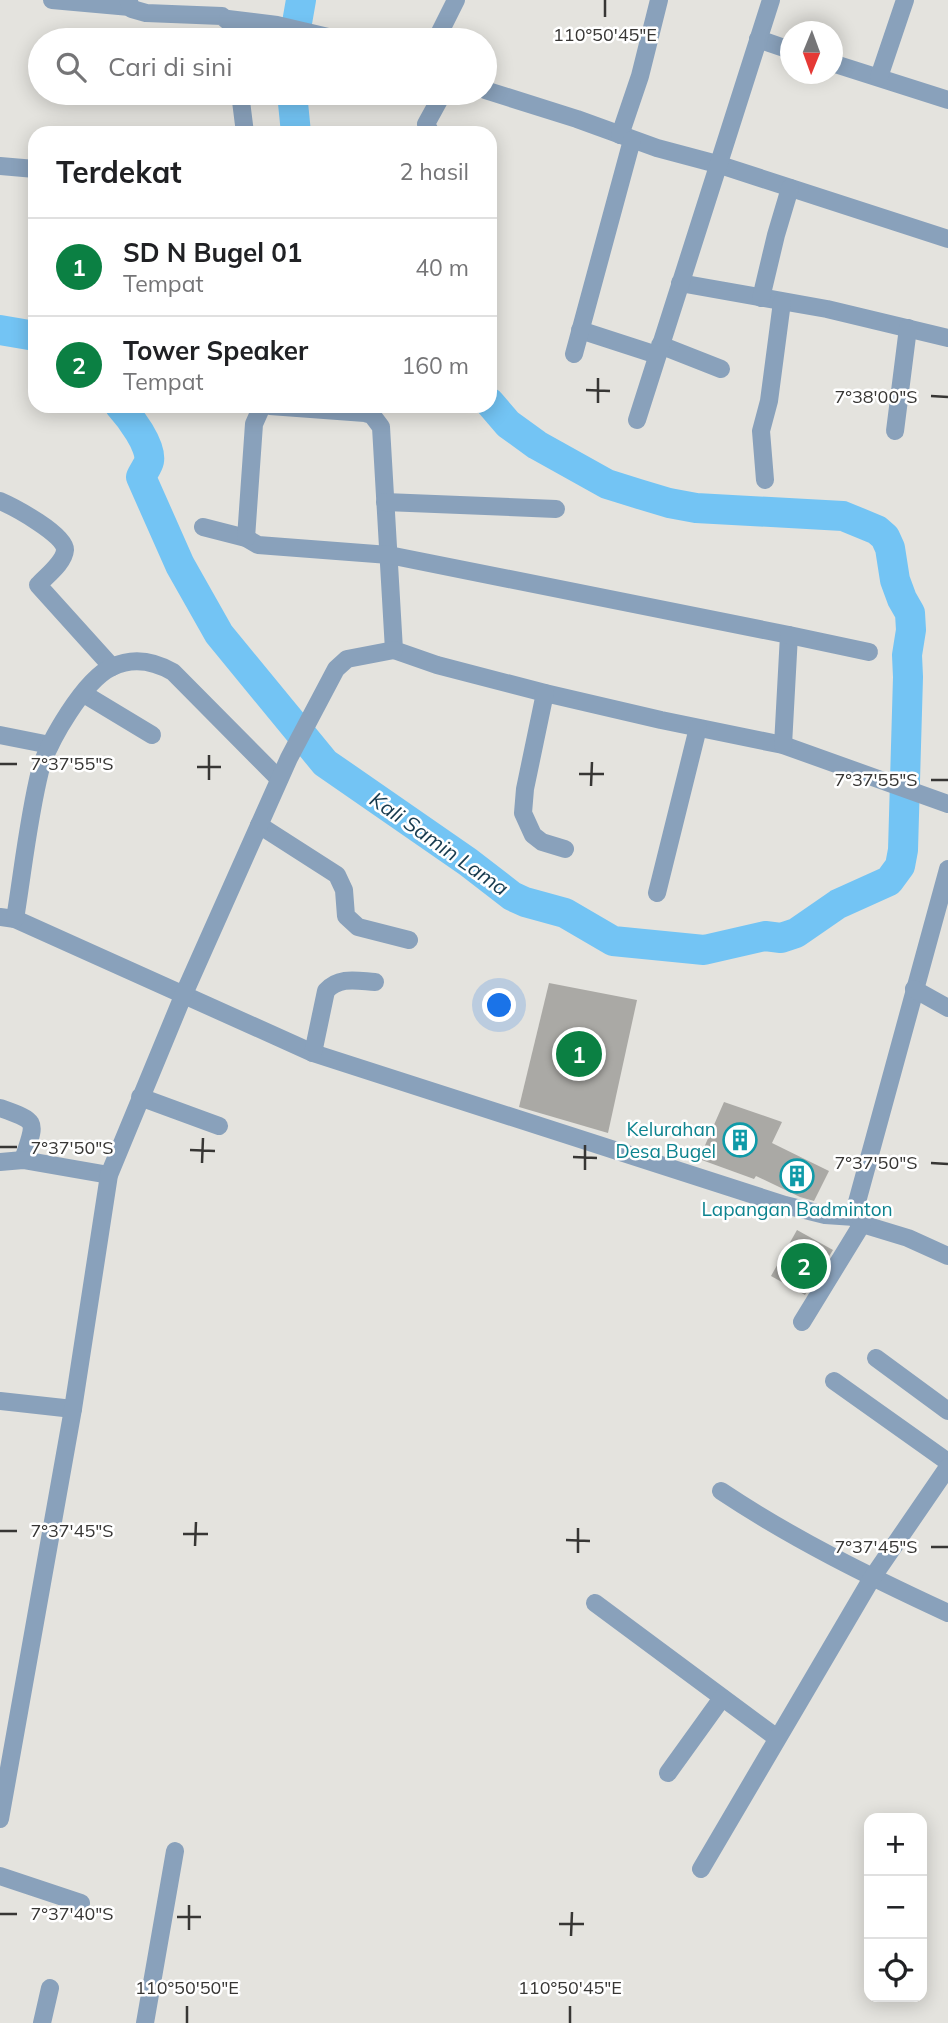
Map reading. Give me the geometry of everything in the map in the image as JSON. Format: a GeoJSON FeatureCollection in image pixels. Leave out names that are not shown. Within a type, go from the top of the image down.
{"type":"FeatureCollection","features":[{"type":"Feature","properties":{"kind":"street"},"geometry":{"type":"LineString","coordinates":[[52,0],[129,3],[146,13],[215,14],[228,19],[289,28]]}},
{"type":"Feature","properties":{"kind":"street"},"geometry":{"type":"LineString","coordinates":[[442,28],[456,0]]}},
{"type":"Feature","properties":{"kind":"street"},"geometry":{"type":"LineString","coordinates":[[573,354],[659,0]]}},
{"type":"Feature","properties":{"kind":"street"},"geometry":{"type":"LineString","coordinates":[[637,420],[771,0]]}},
{"type":"Feature","properties":{"kind":"street"},"geometry":{"type":"LineString","coordinates":[[879,77],[905,0]]}},
{"type":"Feature","properties":{"kind":"street"},"geometry":{"type":"LineString","coordinates":[[228,19],[231,28]]}},
{"type":"Feature","properties":{"kind":"street"},"geometry":{"type":"LineString","coordinates":[[758,39],[780,47]]}},
{"type":"Feature","properties":{"kind":"street"},"geometry":{"type":"LineString","coordinates":[[843,66],[948,100]]}},
{"type":"Feature","properties":{"kind":"street"},"geometry":{"type":"LineString","coordinates":[[497,94],[948,239]]}},
{"type":"Feature","properties":{"kind":"street"},"geometry":{"type":"LineString","coordinates":[[242,105],[244,126]]}},
{"type":"Feature","properties":{"kind":"street"},"geometry":{"type":"LineString","coordinates":[[427,126],[436,105]]}},
{"type":"Feature","properties":{"kind":"street"},"geometry":{"type":"LineString","coordinates":[[0,166],[28,168]]}},
{"type":"Feature","properties":{"kind":"street"},"geometry":{"type":"LineString","coordinates":[[761,298],[790,188]]}},
{"type":"Feature","properties":{"kind":"street"},"geometry":{"type":"LineString","coordinates":[[680,283],[827,309],[948,338]]}},
{"type":"Feature","properties":{"kind":"street"},"geometry":{"type":"LineString","coordinates":[[765,480],[761,431],[769,401],[782,302]]}},
{"type":"Feature","properties":{"kind":"street"},"geometry":{"type":"LineString","coordinates":[[895,431],[908,328]]}},
{"type":"Feature","properties":{"kind":"street"},"geometry":{"type":"LineString","coordinates":[[580,330],[721,369]]}},
{"type":"Feature","properties":{"kind":"street"},"geometry":{"type":"LineString","coordinates":[[246,538],[254,424],[259,413]]}},
{"type":"Feature","properties":{"kind":"street"},"geometry":{"type":"LineString","coordinates":[[378,413],[381,427],[394,650]]}},
{"type":"Feature","properties":{"kind":"street"},"geometry":{"type":"LineString","coordinates":[[0,501],[55,534],[63,542],[65,550],[62,558],[38,585],[112,667]]}},
{"type":"Feature","properties":{"kind":"street"},"geometry":{"type":"LineString","coordinates":[[385,502],[556,509]]}},
{"type":"Feature","properties":{"kind":"street"},"geometry":{"type":"LineString","coordinates":[[203,527],[246,538],[258,545],[389,555],[869,652]]}},
{"type":"Feature","properties":{"kind":"street"},"geometry":{"type":"LineString","coordinates":[[783,745],[789,635]]}},
{"type":"Feature","properties":{"kind":"street"},"geometry":{"type":"LineString","coordinates":[[0,1819],[73,1409],[109,1175],[183,996],[279,779],[341,663],[356,656],[394,650],[437,665],[545,693],[783,745],[948,804]]}},
{"type":"Feature","properties":{"kind":"street"},"geometry":{"type":"LineString","coordinates":[[279,779],[173,671],[147,661],[112,667],[100,675],[84,694],[66,717],[50,745],[41,770],[8,918],[313,1053],[785,1205],[825,1216],[858,1220],[948,1256]]}},
{"type":"Feature","properties":{"kind":"street"},"geometry":{"type":"LineString","coordinates":[[545,693],[525,789],[523,813],[533,835],[542,842],[565,849]]}},
{"type":"Feature","properties":{"kind":"street"},"geometry":{"type":"LineString","coordinates":[[84,694],[152,735]]}},
{"type":"Feature","properties":{"kind":"street"},"geometry":{"type":"LineString","coordinates":[[657,893],[698,728]]}},
{"type":"Feature","properties":{"kind":"street"},"geometry":{"type":"LineString","coordinates":[[0,735],[50,745]]}},
{"type":"Feature","properties":{"kind":"street"},"geometry":{"type":"LineString","coordinates":[[259,825],[337,875],[344,890],[346,916],[351,922],[358,927],[409,940]]}},
{"type":"Feature","properties":{"kind":"street"},"geometry":{"type":"LineString","coordinates":[[802,1322],[858,1220],[854,1208],[948,869]]}},
{"type":"Feature","properties":{"kind":"street"},"geometry":{"type":"LineString","coordinates":[[313,1053],[326,991],[331,985],[346,980],[375,982]]}},
{"type":"Feature","properties":{"kind":"street"},"geometry":{"type":"LineString","coordinates":[[915,989],[948,1008]]}},
{"type":"Feature","properties":{"kind":"street"},"geometry":{"type":"LineString","coordinates":[[140,1097],[219,1126]]}},
{"type":"Feature","properties":{"kind":"street"},"geometry":{"type":"LineString","coordinates":[[0,1108],[32,1122],[33,1130],[23,1160]]}},
{"type":"Feature","properties":{"kind":"street"},"geometry":{"type":"LineString","coordinates":[[0,1162],[23,1160],[109,1175]]}},
{"type":"Feature","properties":{"kind":"street"},"geometry":{"type":"LineString","coordinates":[[876,1358],[948,1411]]}},
{"type":"Feature","properties":{"kind":"street"},"geometry":{"type":"LineString","coordinates":[[701,1869],[872,1578],[948,1464],[834,1381]]}},
{"type":"Feature","properties":{"kind":"street"},"geometry":{"type":"LineString","coordinates":[[0,1401],[73,1409]]}},
{"type":"Feature","properties":{"kind":"street"},"geometry":{"type":"LineString","coordinates":[[721,1491],[763,1518],[872,1578],[948,1613]]}},
{"type":"Feature","properties":{"kind":"street"},"geometry":{"type":"LineString","coordinates":[[595,1603],[777,1738]]}},
{"type":"Feature","properties":{"kind":"street"},"geometry":{"type":"LineString","coordinates":[[668,1773],[722,1699]]}},
{"type":"Feature","properties":{"kind":"street"},"geometry":{"type":"LineString","coordinates":[[145,2023],[175,1851]]}},
{"type":"Feature","properties":{"kind":"street"},"geometry":{"type":"LineString","coordinates":[[0,1876],[81,1903]]}},
{"type":"Feature","properties":{"kind":"street"},"geometry":{"type":"LineString","coordinates":[[42,2023],[50,1988]]}},
{"type":"Feature","properties":{"kind":"building"},"geometry":{"type":"Polygon","coordinates":[[[549,983],[637,1000],[608,1133],[519,1107],[549,983]]]}},
{"type":"Feature","properties":{"kind":"building","name":"Kelurahan Desa Bugel"},"geometry":{"type":"Polygon","coordinates":[[[724,1102],[782,1122],[772,1143],[829,1171],[814,1201],[756,1176],[754,1179],[699,1159],[724,1102]]]}},
{"type":"Feature","properties":{"kind":"building"},"geometry":{"type":"Polygon","coordinates":[[[797,1230],[833,1250],[805,1295],[771,1276],[797,1230]]]}},
{"type":"Feature","properties":{"kind":"waterway","name":"Kali Samin Lama"},"geometry":{"type":"LineString","coordinates":[[296,28],[301,0]]}},
{"type":"Feature","properties":{"kind":"waterway","name":"Kali Samin Lama"},"geometry":{"type":"LineString","coordinates":[[293,105],[295,126]]}},
{"type":"Feature","properties":{"kind":"waterway","name":"Kali Samin Lama"},"geometry":{"type":"LineString","coordinates":[[0,330],[28,335]]}},
{"type":"Feature","properties":{"kind":"waterway","name":"Kali Samin Lama"},"geometry":{"type":"LineString","coordinates":[[125,413],[144,440],[149,455],[141,477],[180,565],[219,634],[325,763],[468,862],[512,896],[565,913],[613,941],[704,950],[765,936],[781,938],[796,933],[838,904],[889,881],[900,866],[903,850],[907,655],[911,630],[910,613],[895,580],[890,548],[885,537],[877,530],[843,516],[696,508],[669,503],[607,484],[537,445],[508,424],[497,411]]}},
{"type":"Feature","properties":{"kind":"place","name":"SD N Bugel 01"},"geometry":{"type":"Point","coordinates":[579,1054]}},
{"type":"Feature","properties":{"kind":"place","name":"Kelurahan Desa Bugel"},"geometry":{"type":"Point","coordinates":[740,1140]}},
{"type":"Feature","properties":{"kind":"place","name":"Lapangan Badminton"},"geometry":{"type":"Point","coordinates":[797,1176]}},
{"type":"Feature","properties":{"kind":"place","name":"Tower Speaker"},"geometry":{"type":"Point","coordinates":[804,1266]}}]}
